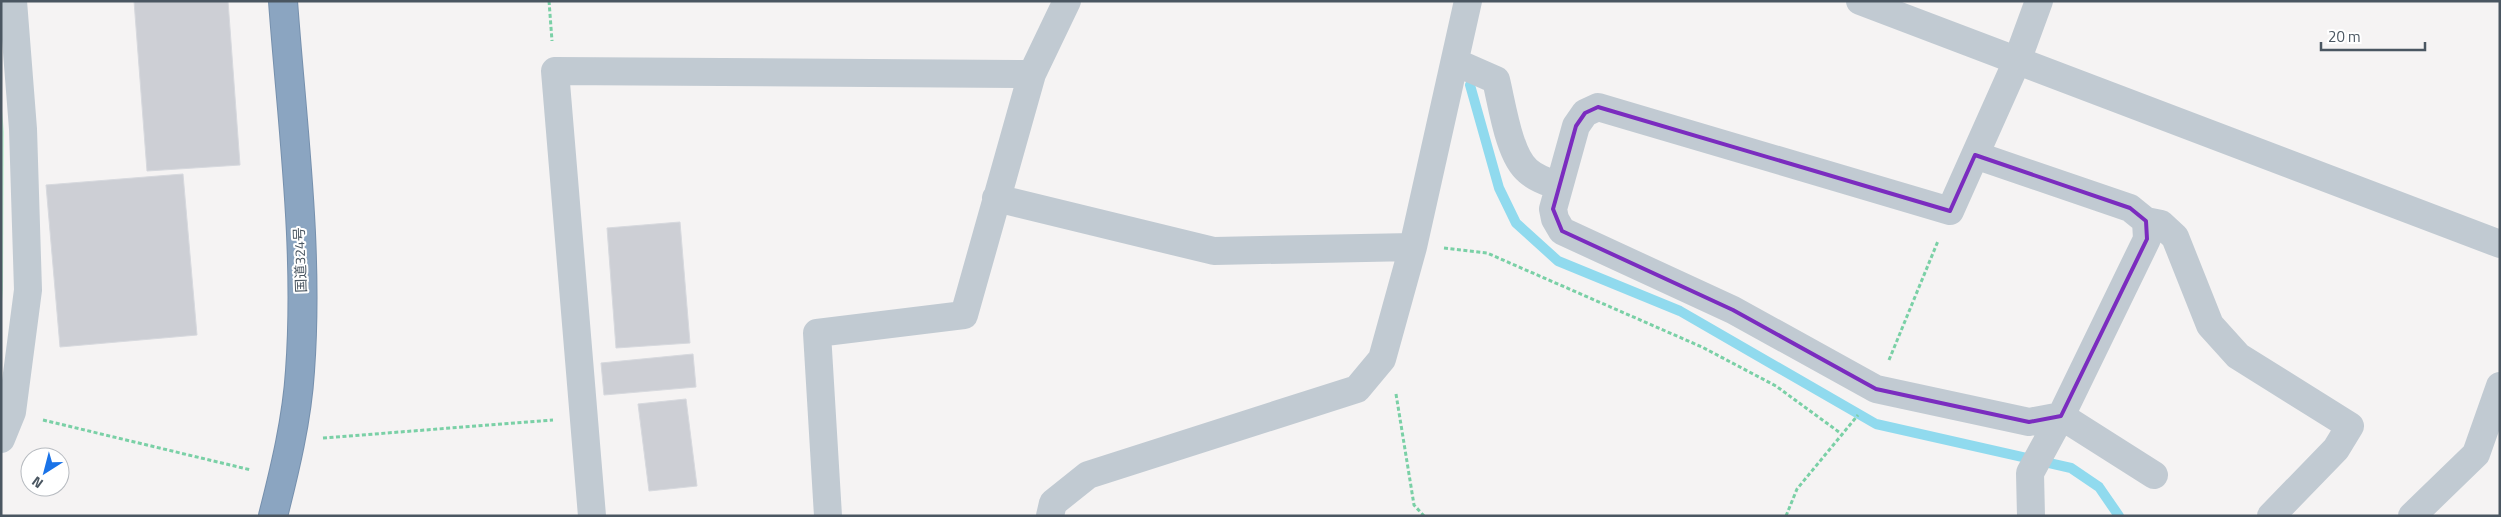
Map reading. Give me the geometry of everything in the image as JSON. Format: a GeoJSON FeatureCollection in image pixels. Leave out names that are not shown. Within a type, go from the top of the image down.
{"type":"FeatureCollection","features":[{"type":"Feature","properties":{"kind":"highway","name":"国道324号"},"geometry":{"type":"LineString","coordinates":[[273,516],[283,477],[300,372],[302,268],[283,1]]}},
{"type":"Feature","properties":{"kind":"street"},"geometry":{"type":"LineString","coordinates":[[1,439],[12,412],[28,290],[23,129],[13,1]]}},
{"type":"Feature","properties":{"kind":"street"},"geometry":{"type":"LineString","coordinates":[[828,516],[817,332],[964,315],[1032,74],[1067,1]]}},
{"type":"Feature","properties":{"kind":"street"},"geometry":{"type":"LineString","coordinates":[[1050,516],[1053,503],[1088,475],[1357,389],[1382,359],[1413,247],[1468,1]]}},
{"type":"Feature","properties":{"kind":"street"},"geometry":{"type":"LineString","coordinates":[[1860,1],[2500,244]]}},
{"type":"Feature","properties":{"kind":"street"},"geometry":{"type":"LineString","coordinates":[[2039,1],[2017,60],[1950,211],[1598,107],[1585,113],[1576,126],[1553,209],[1555,219],[1562,231],[1733,310],[1876,389],[2029,422],[2061,416],[2154,476]]}},
{"type":"Feature","properties":{"kind":"street"},"geometry":{"type":"LineString","coordinates":[[1455,62],[1496,80],[1517,159],[1527,171],[1538,178],[1560,186]]}},
{"type":"Feature","properties":{"kind":"street"},"geometry":{"type":"LineString","coordinates":[[592,516],[555,71],[1032,74]]}},
{"type":"Feature","properties":{"kind":"street"},"geometry":{"type":"LineString","coordinates":[[1975,155],[2130,208],[2146,221],[2161,224],[2175,237],[2210,325],[2238,356],[2350,426],[2336,449],[2271,516]]}},
{"type":"Feature","properties":{"kind":"street"},"geometry":{"type":"LineString","coordinates":[[996,198],[1214,251],[1413,247]]}},
{"type":"Feature","properties":{"kind":"street"},"geometry":{"type":"LineString","coordinates":[[2031,516],[2030,473],[2061,416],[2147,239],[2146,221]]}},
{"type":"Feature","properties":{"kind":"street"},"geometry":{"type":"LineString","coordinates":[[2412,516],[2476,454],[2500,386]]}},
{"type":"Feature","properties":{"kind":"path"},"geometry":{"type":"LineString","coordinates":[[549,1],[555,71]]}},
{"type":"Feature","properties":{"kind":"path"},"geometry":{"type":"LineString","coordinates":[[1876,389],[1950,211]]}},
{"type":"Feature","properties":{"kind":"path"},"geometry":{"type":"LineString","coordinates":[[1413,247],[1486,253],[1693,343],[1776,386],[1843,436]]}},
{"type":"Feature","properties":{"kind":"path"},"geometry":{"type":"LineString","coordinates":[[1382,359],[1395,387],[1414,505],[1424,516]]}},
{"type":"Feature","properties":{"kind":"path"},"geometry":{"type":"LineString","coordinates":[[12,412],[283,477]]}},
{"type":"Feature","properties":{"kind":"path"},"geometry":{"type":"LineString","coordinates":[[289,441],[584,418]]}},
{"type":"Feature","properties":{"kind":"path"},"geometry":{"type":"LineString","coordinates":[[1786,516],[1797,489],[1848,428]]}},
{"type":"Feature","properties":{"kind":"highlighted area"},"geometry":{"type":"Polygon","coordinates":[[[1598,107],[1950,211],[1975,155],[2130,208],[2146,221],[2147,239],[2061,416],[2029,422],[1876,389],[1733,310],[1562,231],[1553,209],[1576,126],[1585,113],[1598,107]]]}},
{"type":"Feature","properties":{"kind":"green space"},"geometry":{"type":"Polygon","coordinates":[[[1,100],[4,132],[3,289],[1,314],[1,100]]]}},
{"type":"Feature","properties":{"kind":"building"},"geometry":{"type":"Polygon","coordinates":[[[134,1],[228,1],[240,165],[147,171],[134,1]]]}},
{"type":"Feature","properties":{"kind":"building"},"geometry":{"type":"Polygon","coordinates":[[[183,174],[197,335],[60,347],[46,185],[183,174]]]}},
{"type":"Feature","properties":{"kind":"building"},"geometry":{"type":"Polygon","coordinates":[[[680,222],[690,343],[616,348],[607,228],[680,222]]]}},
{"type":"Feature","properties":{"kind":"building"},"geometry":{"type":"Polygon","coordinates":[[[693,354],[696,387],[604,395],[601,363],[693,354]]]}},
{"type":"Feature","properties":{"kind":"building"},"geometry":{"type":"Polygon","coordinates":[[[686,399],[697,486],[649,491],[638,404],[686,399]]]}},
{"type":"Feature","properties":{"kind":"waterway"},"geometry":{"type":"LineString","coordinates":[[1470,85],[1499,188],[1516,223],[1558,261],[1680,311],[1876,424],[2071,468],[2099,487],[2119,516]]}}]}
